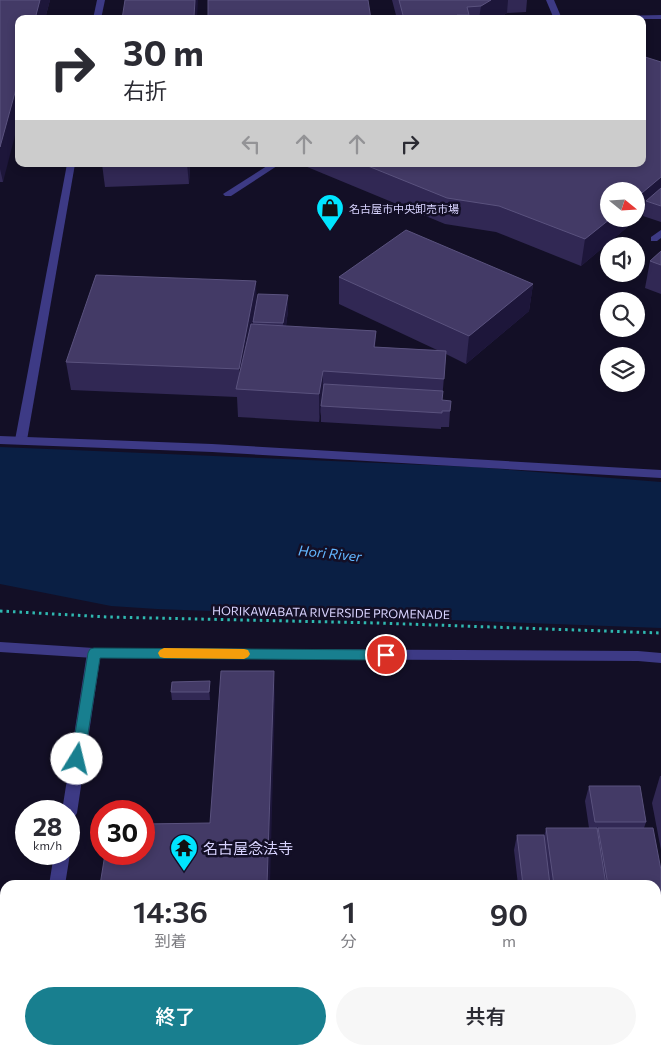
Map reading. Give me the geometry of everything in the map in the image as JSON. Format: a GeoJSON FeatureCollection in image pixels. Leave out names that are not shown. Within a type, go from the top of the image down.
{"type":"FeatureCollection","features":[{"type":"Feature","properties":{"kind":"street"},"geometry":{"type":"LineString","coordinates":[[98,15],[101,0]]}},
{"type":"Feature","properties":{"kind":"street"},"geometry":{"type":"LineString","coordinates":[[550,0],[556,15]]}},
{"type":"Feature","properties":{"kind":"street"},"geometry":{"type":"LineString","coordinates":[[646,17],[661,17]]}},
{"type":"Feature","properties":{"kind":"street"},"geometry":{"type":"LineString","coordinates":[[21,440],[69,167]]}},
{"type":"Feature","properties":{"kind":"street"},"geometry":{"type":"LineString","coordinates":[[228,194],[271,167]]}},
{"type":"Feature","properties":{"kind":"street"},"geometry":{"type":"LineString","coordinates":[[0,440],[222,448],[661,474]]}},
{"type":"Feature","properties":{"kind":"street"},"geometry":{"type":"LineString","coordinates":[[0,647],[94,653],[628,656],[661,658]]}},
{"type":"Feature","properties":{"kind":"street"},"geometry":{"type":"LineString","coordinates":[[71,800],[94,653]]}},
{"type":"Feature","properties":{"kind":"street"},"geometry":{"type":"LineString","coordinates":[[58,880],[60,865]]}},
{"type":"Feature","properties":{"kind":"path","name":"HORIKAWABATA RIVERSIDE PROMENADE"},"geometry":{"type":"LineString","coordinates":[[0,611],[108,617],[378,622],[661,633]]}},
{"type":"Feature","properties":{"kind":"water","name":"Hori River"},"geometry":{"type":"Polygon","coordinates":[[[0,447],[475,467],[661,482],[661,628],[111,606],[0,584],[0,447]]]}},
{"type":"Feature","properties":{"kind":"building"},"geometry":{"type":"Polygon","coordinates":[[[0,0],[40,0],[36,15],[15,15],[15,93],[0,147],[0,0]]]}},
{"type":"Feature","properties":{"kind":"building"},"geometry":{"type":"Polygon","coordinates":[[[125,0],[195,0],[194,15],[123,15],[125,0]]]}},
{"type":"Feature","properties":{"kind":"building"},"geometry":{"type":"Polygon","coordinates":[[[208,0],[368,0],[370,15],[208,15],[208,0]]]}},
{"type":"Feature","properties":{"kind":"building"},"geometry":{"type":"Polygon","coordinates":[[[399,0],[491,0],[481,6],[467,7],[469,15],[403,15],[399,0]]]}},
{"type":"Feature","properties":{"kind":"building"},"geometry":{"type":"Polygon","coordinates":[[[646,57],[661,62],[661,177],[645,190],[645,182],[600,182],[600,227],[585,239],[499,206],[447,198],[370,167],[646,167],[646,57]]]}},
{"type":"Feature","properties":{"kind":"building"},"geometry":{"type":"Polygon","coordinates":[[[661,188],[661,206],[646,201],[661,188]]]}},
{"type":"Feature","properties":{"kind":"building"},"geometry":{"type":"Polygon","coordinates":[[[406,230],[533,284],[469,336],[339,277],[406,230]]]}},
{"type":"Feature","properties":{"kind":"building"},"geometry":{"type":"Polygon","coordinates":[[[661,251],[661,265],[650,261],[661,251]]]}},
{"type":"Feature","properties":{"kind":"building"},"geometry":{"type":"Polygon","coordinates":[[[96,275],[256,281],[239,369],[66,362],[96,275]]]}},
{"type":"Feature","properties":{"kind":"building"},"geometry":{"type":"Polygon","coordinates":[[[258,294],[288,295],[283,323],[253,322],[258,294]]]}},
{"type":"Feature","properties":{"kind":"building"},"geometry":{"type":"Polygon","coordinates":[[[251,324],[376,331],[374,347],[446,351],[444,379],[323,371],[319,394],[236,389],[251,324]]]}},
{"type":"Feature","properties":{"kind":"building"},"geometry":{"type":"Polygon","coordinates":[[[324,384],[443,391],[442,400],[451,401],[450,411],[442,411],[442,413],[321,406],[324,384]]]}},
{"type":"Feature","properties":{"kind":"building"},"geometry":{"type":"Polygon","coordinates":[[[221,671],[274,671],[267,880],[101,880],[103,865],[155,865],[155,824],[210,823],[221,671]]]}},
{"type":"Feature","properties":{"kind":"building"},"geometry":{"type":"Polygon","coordinates":[[[210,681],[209,692],[171,692],[172,682],[210,681]]]}},
{"type":"Feature","properties":{"kind":"building"},"geometry":{"type":"Polygon","coordinates":[[[589,786],[640,786],[646,822],[595,822],[589,786]]]}},
{"type":"Feature","properties":{"kind":"building"},"geometry":{"type":"Polygon","coordinates":[[[546,828],[597,828],[605,880],[553,880],[546,828]]]}},
{"type":"Feature","properties":{"kind":"building"},"geometry":{"type":"Polygon","coordinates":[[[598,828],[653,828],[661,870],[661,880],[607,880],[598,828]]]}},
{"type":"Feature","properties":{"kind":"building"},"geometry":{"type":"Polygon","coordinates":[[[517,835],[544,835],[549,880],[522,880],[517,835]]]}},
{"type":"Feature","properties":{"kind":"slow traffic"},"geometry":{"type":"LineString","coordinates":[[164,653],[244,654]]}},
{"type":"Feature","properties":{"kind":"place","name":"名古屋市中央卸売市場"},"geometry":{"type":"Point","coordinates":[330,232]}},
{"type":"Feature","properties":{"kind":"place","name":"名古屋念法寺"},"geometry":{"type":"Point","coordinates":[184,872]}},
{"type":"Feature","properties":{"kind":"route"},"geometry":{"type":"LineString","coordinates":[[77,759],[94,653],[386,655]]}}]}
